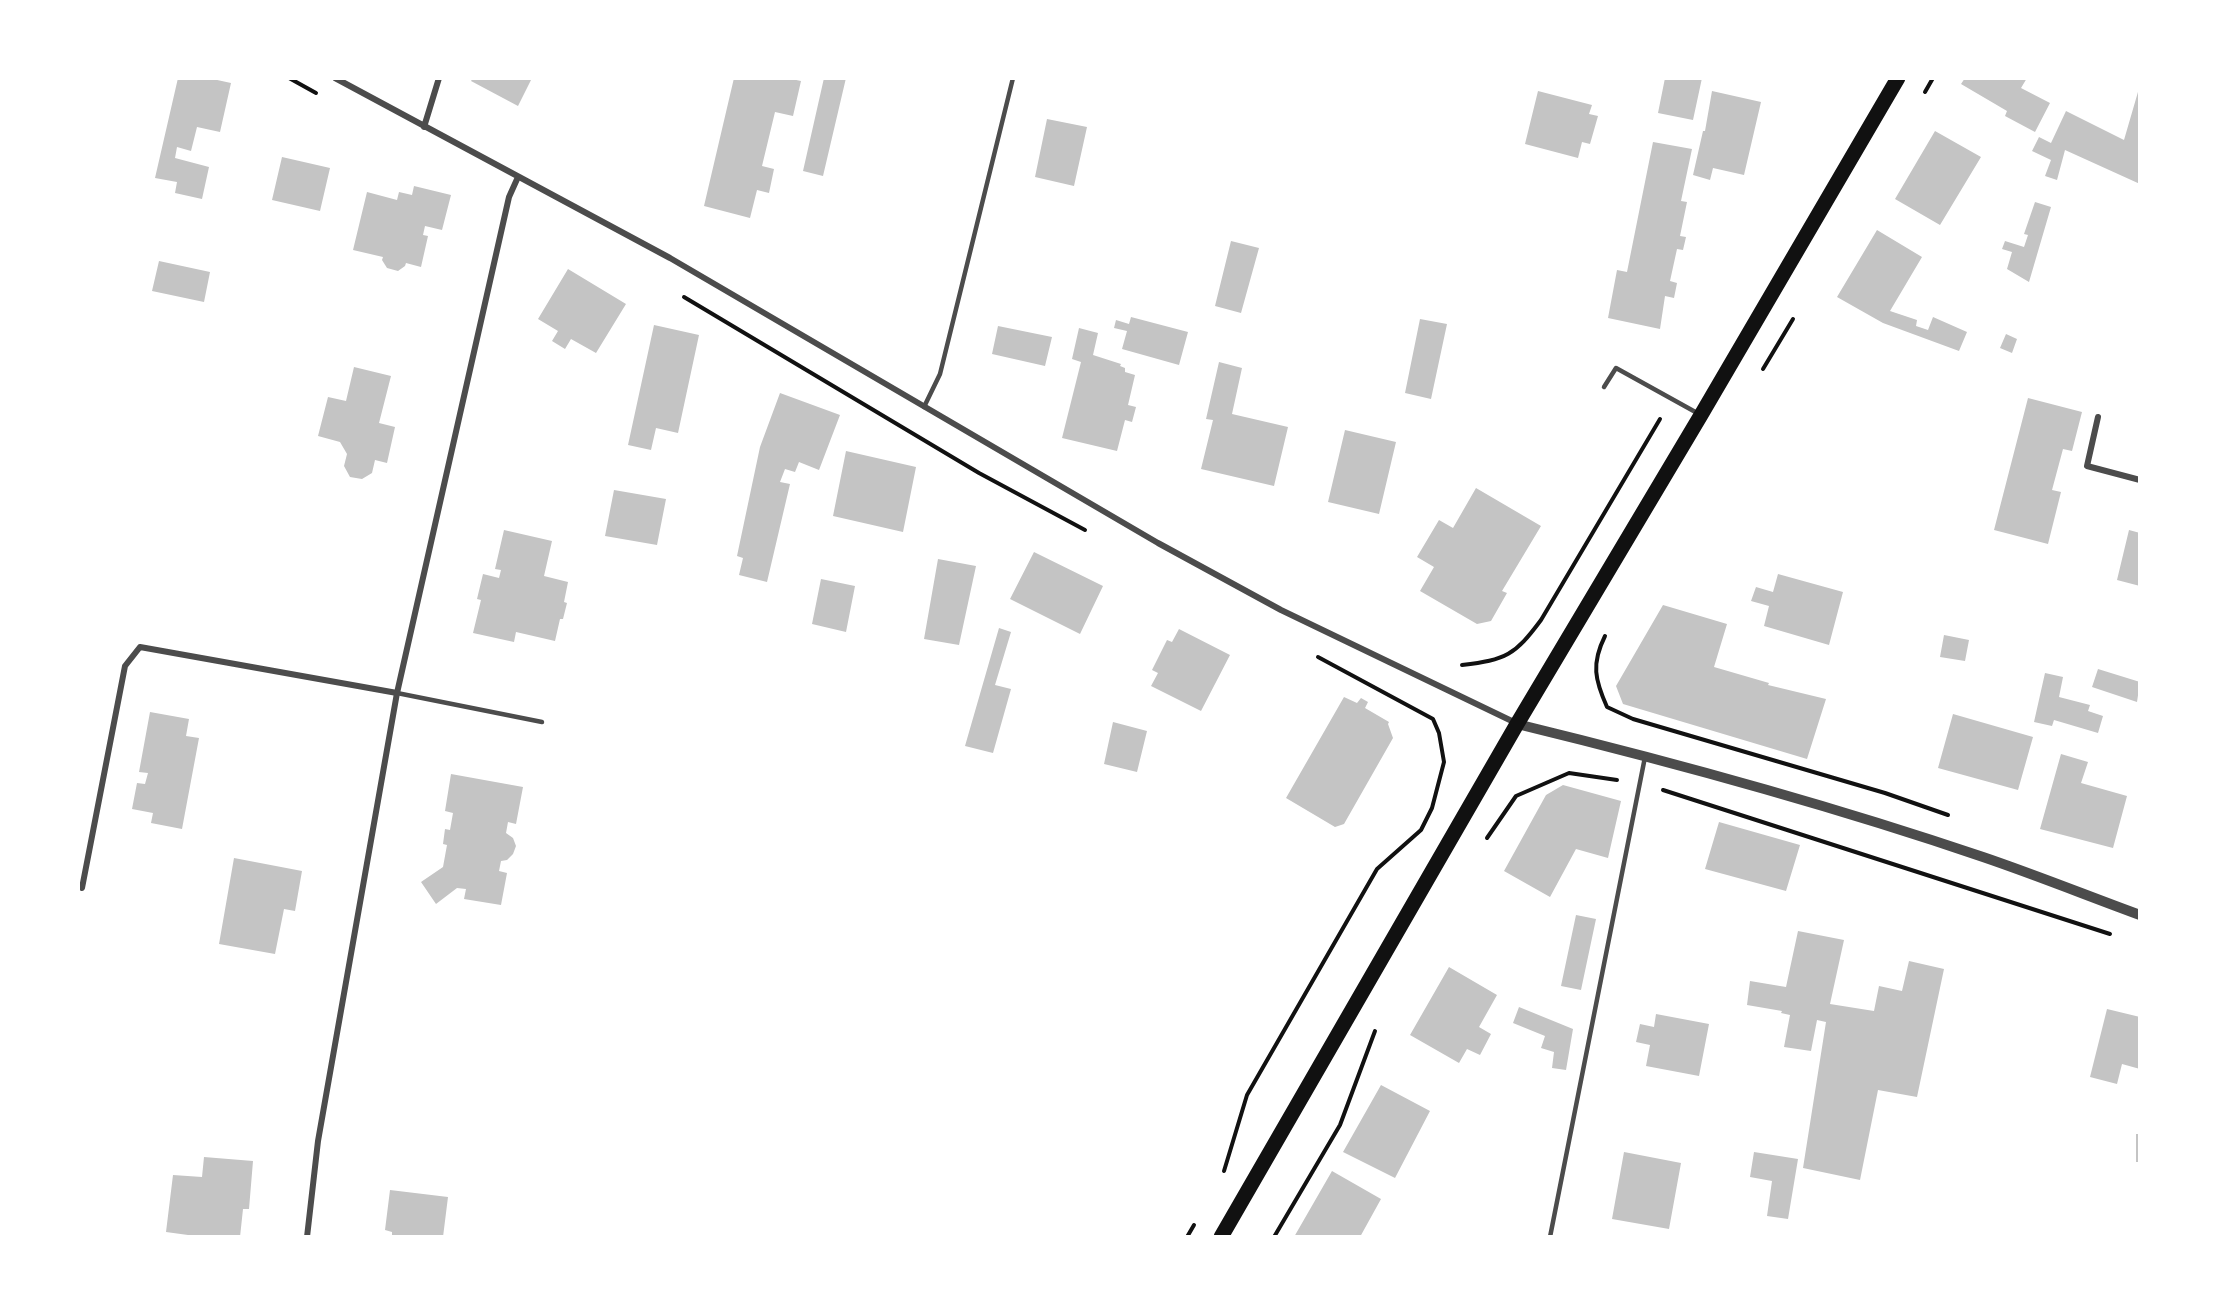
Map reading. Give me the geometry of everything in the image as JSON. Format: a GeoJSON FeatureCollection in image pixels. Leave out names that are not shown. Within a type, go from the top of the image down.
{"type":"FeatureCollection","features":[{"type":"Feature","properties":{"kind":"main road"},"geometry":{"type":"LineString","coordinates":[[1221,1237],[1517,724],[1898,78]]}},
{"type":"Feature","properties":{"kind":"street"},"geometry":{"type":"LineString","coordinates":[[335,78],[670,258],[1158,543],[1281,610],[1517,724],[1766,790],[1971,854],[2140,915]]}},
{"type":"Feature","properties":{"kind":"street"},"geometry":{"type":"LineString","coordinates":[[424,127],[440,78]]}},
{"type":"Feature","properties":{"kind":"street"},"geometry":{"type":"LineString","coordinates":[[307,1237],[318,1141],[397,693],[509,197],[518,177]]}},
{"type":"Feature","properties":{"kind":"street"},"geometry":{"type":"LineString","coordinates":[[2097,417],[2087,466],[2140,480]]}},
{"type":"Feature","properties":{"kind":"street"},"geometry":{"type":"LineString","coordinates":[[82,888],[125,666],[140,647],[397,693]]}},
{"type":"Feature","properties":{"kind":"lane"},"geometry":{"type":"LineString","coordinates":[[924,407],[940,374],[1013,78]]}},
{"type":"Feature","properties":{"kind":"lane"},"geometry":{"type":"LineString","coordinates":[[1604,387],[1616,368],[1698,420]]}},
{"type":"Feature","properties":{"kind":"lane"},"geometry":{"type":"LineString","coordinates":[[397,693],[542,722]]}},
{"type":"Feature","properties":{"kind":"lane"},"geometry":{"type":"LineString","coordinates":[[1550,1237],[1645,757]]}},
{"type":"Feature","properties":{"kind":"path"},"geometry":{"type":"LineString","coordinates":[[674,291],[979,473]]}},
{"type":"Feature","properties":{"kind":"path"},"geometry":{"type":"LineString","coordinates":[[1757,379],[1769,359]]}},
{"type":"Feature","properties":{"kind":"path"},"geometry":{"type":"LineString","coordinates":[[1462,664],[1489,662],[1513,652],[1530,635],[1660,418],[1698,420]]}},
{"type":"Feature","properties":{"kind":"path"},"geometry":{"type":"LineString","coordinates":[[1605,635],[1596,653],[1596,682],[1607,707],[1633,719]]}},
{"type":"Feature","properties":{"kind":"path"},"geometry":{"type":"LineString","coordinates":[[1220,1179],[1247,1095],[1377,869],[1421,830],[1432,808],[1444,762],[1439,733],[1433,719],[1355,677]]}},
{"type":"Feature","properties":{"kind":"path"},"geometry":{"type":"LineString","coordinates":[[1483,843],[1516,796],[1569,773],[1610,778],[1667,792],[2118,937]]}},
{"type":"Feature","properties":{"kind":"path"},"geometry":{"type":"LineString","coordinates":[[1275,1237],[1340,1125],[1377,1026]]}},
{"type":"Feature","properties":{"kind":"path"},"geometry":{"type":"LineString","coordinates":[[1187,1237],[1198,1218]]}},
{"type":"Feature","properties":{"kind":"building"},"geometry":{"type":"Polygon","coordinates":[[[178,78],[208,78],[231,83],[220,132],[197,127],[191,151],[177,147],[175,158],[209,167],[202,199],[175,193],[177,182],[155,178],[178,78]]]}},
{"type":"Feature","properties":{"kind":"building"},"geometry":{"type":"Polygon","coordinates":[[[473,78],[532,78],[518,106],[471,81],[473,78]]]}},
{"type":"Feature","properties":{"kind":"building"},"geometry":{"type":"Polygon","coordinates":[[[734,78],[787,78],[801,81],[793,116],[775,112],[762,166],[774,169],[769,193],[757,190],[750,218],[704,206],[734,78]]]}},
{"type":"Feature","properties":{"kind":"building"},"geometry":{"type":"Polygon","coordinates":[[[824,78],[846,78],[823,176],[803,171],[824,78]]]}},
{"type":"Feature","properties":{"kind":"building"},"geometry":{"type":"Polygon","coordinates":[[[1665,78],[1702,78],[1693,120],[1658,113],[1665,78]]]}},
{"type":"Feature","properties":{"kind":"building"},"geometry":{"type":"Polygon","coordinates":[[[1965,78],[2027,78],[2021,88],[2050,103],[2035,132],[2005,116],[2007,111],[1961,84],[1965,78]]]}},
{"type":"Feature","properties":{"kind":"building"},"geometry":{"type":"Polygon","coordinates":[[[2140,85],[2140,184],[2065,150],[2057,180],[2045,176],[2051,160],[2032,151],[2039,137],[2051,143],[2066,111],[2124,140],[2140,85]]]}},
{"type":"Feature","properties":{"kind":"building"},"geometry":{"type":"Polygon","coordinates":[[[1538,91],[1592,105],[1589,114],[1598,116],[1590,144],[1582,142],[1578,158],[1525,144],[1538,91]]]}},
{"type":"Feature","properties":{"kind":"building"},"geometry":{"type":"Polygon","coordinates":[[[1712,91],[1761,102],[1744,175],[1713,168],[1710,180],[1693,175],[1703,131],[1705,131],[1712,91]]]}},
{"type":"Feature","properties":{"kind":"building"},"geometry":{"type":"Polygon","coordinates":[[[1047,119],[1087,127],[1074,186],[1035,177],[1047,119]]]}},
{"type":"Feature","properties":{"kind":"building"},"geometry":{"type":"Polygon","coordinates":[[[1935,131],[1981,157],[1940,225],[1895,199],[1935,131]]]}},
{"type":"Feature","properties":{"kind":"building"},"geometry":{"type":"Polygon","coordinates":[[[1653,142],[1692,149],[1681,201],[1687,202],[1680,236],[1686,237],[1683,250],[1677,249],[1670,281],[1677,283],[1674,298],[1665,296],[1660,329],[1608,318],[1617,270],[1627,272],[1653,142]]]}},
{"type":"Feature","properties":{"kind":"building"},"geometry":{"type":"Polygon","coordinates":[[[282,157],[330,168],[320,211],[272,200],[282,157]]]}},
{"type":"Feature","properties":{"kind":"building"},"geometry":{"type":"Polygon","coordinates":[[[414,186],[451,195],[442,230],[425,226],[423,235],[428,236],[421,267],[406,263],[398,271],[387,268],[382,260],[383,257],[353,250],[367,192],[397,200],[399,192],[412,195],[414,186]]]}},
{"type":"Feature","properties":{"kind":"building"},"geometry":{"type":"Polygon","coordinates":[[[2035,202],[2051,207],[2029,282],[2007,269],[2012,252],[2002,249],[2005,241],[2024,247],[2028,235],[2024,234],[2035,202]]]}},
{"type":"Feature","properties":{"kind":"building"},"geometry":{"type":"Polygon","coordinates":[[[1877,230],[1922,257],[1890,311],[1917,320],[1916,326],[1928,330],[1933,317],[1967,332],[1959,351],[1883,323],[1837,297],[1877,230]]]}},
{"type":"Feature","properties":{"kind":"building"},"geometry":{"type":"Polygon","coordinates":[[[1231,241],[1259,248],[1241,313],[1215,306],[1231,241]]]}},
{"type":"Feature","properties":{"kind":"building"},"geometry":{"type":"Polygon","coordinates":[[[159,261],[210,272],[204,302],[152,291],[159,261]]]}},
{"type":"Feature","properties":{"kind":"building"},"geometry":{"type":"Polygon","coordinates":[[[568,269],[626,304],[596,353],[571,339],[565,349],[552,341],[558,331],[538,319],[568,269]]]}},
{"type":"Feature","properties":{"kind":"building"},"geometry":{"type":"Polygon","coordinates":[[[1131,317],[1188,332],[1179,365],[1122,349],[1127,331],[1114,328],[1116,320],[1129,324],[1131,317]]]}},
{"type":"Feature","properties":{"kind":"building"},"geometry":{"type":"Polygon","coordinates":[[[1420,319],[1447,324],[1431,399],[1405,393],[1420,319]]]}},
{"type":"Feature","properties":{"kind":"building"},"geometry":{"type":"Polygon","coordinates":[[[654,325],[699,335],[678,433],[656,428],[651,450],[628,445],[654,325]]]}},
{"type":"Feature","properties":{"kind":"building"},"geometry":{"type":"Polygon","coordinates":[[[998,326],[1052,337],[1045,366],[992,354],[998,326]]]}},
{"type":"Feature","properties":{"kind":"building"},"geometry":{"type":"Polygon","coordinates":[[[1079,328],[1098,333],[1093,355],[1121,364],[1125,372],[1135,375],[1128,405],[1136,407],[1132,422],[1125,420],[1117,451],[1062,438],[1081,362],[1072,359],[1079,328]]]}},
{"type":"Feature","properties":{"kind":"building"},"geometry":{"type":"Polygon","coordinates":[[[2006,334],[2017,339],[2012,353],[2000,348],[2006,334]]]}},
{"type":"Feature","properties":{"kind":"building"},"geometry":{"type":"Polygon","coordinates":[[[1219,362],[1242,368],[1232,414],[1288,427],[1274,486],[1201,469],[1213,420],[1206,419],[1219,362]]]}},
{"type":"Feature","properties":{"kind":"building"},"geometry":{"type":"Polygon","coordinates":[[[354,367],[391,376],[379,423],[395,427],[387,463],[375,460],[372,473],[362,479],[350,477],[344,466],[347,454],[340,442],[318,436],[328,397],[346,401],[354,367]]]}},
{"type":"Feature","properties":{"kind":"building"},"geometry":{"type":"Polygon","coordinates":[[[780,393],[840,415],[819,470],[799,462],[795,472],[785,469],[780,482],[790,484],[767,582],[739,575],[743,558],[737,556],[760,447],[780,393]]]}},
{"type":"Feature","properties":{"kind":"building"},"geometry":{"type":"Polygon","coordinates":[[[2028,398],[2082,412],[2072,451],[2063,449],[2052,490],[2061,492],[2048,544],[1994,530],[2028,398]]]}},
{"type":"Feature","properties":{"kind":"building"},"geometry":{"type":"Polygon","coordinates":[[[1345,430],[1396,442],[1379,514],[1328,502],[1345,430]]]}},
{"type":"Feature","properties":{"kind":"building"},"geometry":{"type":"Polygon","coordinates":[[[846,451],[916,467],[903,532],[833,516],[846,451]]]}},
{"type":"Feature","properties":{"kind":"building"},"geometry":{"type":"Polygon","coordinates":[[[1476,488],[1541,526],[1502,591],[1507,593],[1491,621],[1477,624],[1420,591],[1434,567],[1417,557],[1439,520],[1453,528],[1476,488]]]}},
{"type":"Feature","properties":{"kind":"building"},"geometry":{"type":"Polygon","coordinates":[[[614,490],[666,499],[657,545],[605,536],[614,490]]]}},
{"type":"Feature","properties":{"kind":"building"},"geometry":{"type":"Polygon","coordinates":[[[504,530],[552,541],[544,576],[568,582],[564,602],[567,603],[563,619],[560,619],[555,641],[516,632],[514,642],[473,633],[481,600],[477,599],[483,574],[499,578],[501,570],[495,569],[504,530]]]}},
{"type":"Feature","properties":{"kind":"building"},"geometry":{"type":"Polygon","coordinates":[[[2129,530],[2140,533],[2140,586],[2117,580],[2129,530]]]}},
{"type":"Feature","properties":{"kind":"building"},"geometry":{"type":"Polygon","coordinates":[[[1034,552],[1103,586],[1080,634],[1010,599],[1034,552]]]}},
{"type":"Feature","properties":{"kind":"building"},"geometry":{"type":"Polygon","coordinates":[[[938,559],[976,566],[959,645],[924,639],[938,559]]]}},
{"type":"Feature","properties":{"kind":"building"},"geometry":{"type":"Polygon","coordinates":[[[1778,574],[1843,592],[1829,645],[1764,626],[1769,606],[1751,601],[1756,587],[1773,592],[1778,574]]]}},
{"type":"Feature","properties":{"kind":"building"},"geometry":{"type":"Polygon","coordinates":[[[821,579],[855,586],[846,632],[812,624],[821,579]]]}},
{"type":"Feature","properties":{"kind":"building"},"geometry":{"type":"Polygon","coordinates":[[[1663,605],[1727,624],[1714,667],[1769,683],[1768,685],[1826,699],[1807,759],[1623,704],[1616,686],[1663,605]]]}},
{"type":"Feature","properties":{"kind":"building"},"geometry":{"type":"Polygon","coordinates":[[[999,628],[1011,632],[995,685],[1011,689],[993,753],[965,746],[999,628]]]}},
{"type":"Feature","properties":{"kind":"building"},"geometry":{"type":"Polygon","coordinates":[[[1179,629],[1230,655],[1201,711],[1151,686],[1158,673],[1152,670],[1167,640],[1172,642],[1179,629]]]}},
{"type":"Feature","properties":{"kind":"building"},"geometry":{"type":"Polygon","coordinates":[[[1944,635],[1969,640],[1965,661],[1940,657],[1944,635]]]}},
{"type":"Feature","properties":{"kind":"building"},"geometry":{"type":"Polygon","coordinates":[[[2098,669],[2140,682],[2137,702],[2092,687],[2098,669]]]}},
{"type":"Feature","properties":{"kind":"building"},"geometry":{"type":"Polygon","coordinates":[[[2045,673],[2063,677],[2059,697],[2090,705],[2088,711],[2103,716],[2098,733],[2054,720],[2052,726],[2034,722],[2045,673]]]}},
{"type":"Feature","properties":{"kind":"building"},"geometry":{"type":"Polygon","coordinates":[[[1344,697],[1357,703],[1361,698],[1368,702],[1365,708],[1389,722],[1393,738],[1344,824],[1335,827],[1286,798],[1344,697]]]}},
{"type":"Feature","properties":{"kind":"building"},"geometry":{"type":"Polygon","coordinates":[[[150,712],[189,719],[186,736],[199,738],[182,829],[151,823],[153,813],[132,809],[137,783],[145,784],[148,773],[139,772],[150,712]]]}},
{"type":"Feature","properties":{"kind":"building"},"geometry":{"type":"Polygon","coordinates":[[[1953,714],[2033,737],[2018,790],[1938,768],[1953,714]]]}},
{"type":"Feature","properties":{"kind":"building"},"geometry":{"type":"Polygon","coordinates":[[[1113,722],[1147,731],[1137,772],[1104,764],[1113,722]]]}},
{"type":"Feature","properties":{"kind":"building"},"geometry":{"type":"Polygon","coordinates":[[[2061,754],[2088,762],[2081,783],[2127,796],[2113,848],[2040,829],[2061,754]]]}},
{"type":"Feature","properties":{"kind":"building"},"geometry":{"type":"Polygon","coordinates":[[[451,774],[523,787],[516,824],[508,822],[506,833],[513,838],[516,846],[513,854],[507,860],[501,861],[499,871],[507,873],[501,905],[464,899],[466,889],[457,888],[436,904],[421,882],[443,867],[447,845],[443,844],[445,829],[450,830],[453,813],[445,811],[451,774]]]}},
{"type":"Feature","properties":{"kind":"building"},"geometry":{"type":"Polygon","coordinates":[[[1563,785],[1621,801],[1608,858],[1576,849],[1550,897],[1504,871],[1546,795],[1563,785]]]}},
{"type":"Feature","properties":{"kind":"building"},"geometry":{"type":"Polygon","coordinates":[[[1719,822],[1800,845],[1786,891],[1705,869],[1719,822]]]}},
{"type":"Feature","properties":{"kind":"building"},"geometry":{"type":"Polygon","coordinates":[[[234,858],[302,871],[295,911],[284,909],[275,954],[219,944],[234,858]]]}},
{"type":"Feature","properties":{"kind":"building"},"geometry":{"type":"Polygon","coordinates":[[[1576,915],[1596,919],[1581,990],[1561,986],[1576,915]]]}},
{"type":"Feature","properties":{"kind":"building"},"geometry":{"type":"Polygon","coordinates":[[[1798,931],[1844,940],[1830,1004],[1874,1011],[1879,986],[1902,991],[1909,961],[1944,969],[1917,1097],[1878,1090],[1860,1180],[1803,1168],[1826,1022],[1817,1020],[1811,1051],[1784,1047],[1790,1015],[1781,1013],[1782,1011],[1747,1005],[1750,981],[1786,987],[1798,931]]]}},
{"type":"Feature","properties":{"kind":"building"},"geometry":{"type":"Polygon","coordinates":[[[1449,967],[1497,995],[1479,1027],[1491,1034],[1480,1055],[1467,1049],[1459,1063],[1410,1035],[1449,967]]]}},
{"type":"Feature","properties":{"kind":"building"},"geometry":{"type":"Polygon","coordinates":[[[1519,1007],[1573,1029],[1566,1070],[1552,1068],[1554,1052],[1541,1048],[1545,1036],[1513,1023],[1519,1007]]]}},
{"type":"Feature","properties":{"kind":"building"},"geometry":{"type":"Polygon","coordinates":[[[2107,1009],[2140,1017],[2140,1069],[2122,1064],[2117,1084],[2090,1077],[2107,1009]]]}},
{"type":"Feature","properties":{"kind":"building"},"geometry":{"type":"Polygon","coordinates":[[[1656,1014],[1709,1024],[1699,1076],[1646,1066],[1650,1045],[1636,1042],[1640,1024],[1654,1027],[1656,1014]]]}},
{"type":"Feature","properties":{"kind":"building"},"geometry":{"type":"Polygon","coordinates":[[[1381,1085],[1430,1111],[1395,1178],[1343,1152],[1381,1085]]]}},
{"type":"Feature","properties":{"kind":"building"},"geometry":{"type":"Polygon","coordinates":[[[2136,1134],[2140,1134],[2140,1162],[2136,1162],[2136,1134]]]}},
{"type":"Feature","properties":{"kind":"building"},"geometry":{"type":"Polygon","coordinates":[[[1624,1152],[1681,1163],[1669,1229],[1612,1219],[1624,1152]]]}},
{"type":"Feature","properties":{"kind":"building"},"geometry":{"type":"Polygon","coordinates":[[[1754,1152],[1798,1159],[1788,1219],[1767,1216],[1772,1181],[1750,1177],[1754,1152]]]}},
{"type":"Feature","properties":{"kind":"building"},"geometry":{"type":"Polygon","coordinates":[[[204,1157],[253,1161],[249,1209],[243,1209],[240,1237],[188,1237],[188,1235],[166,1232],[173,1175],[202,1177],[204,1157]]]}},
{"type":"Feature","properties":{"kind":"building"},"geometry":{"type":"Polygon","coordinates":[[[1332,1171],[1381,1199],[1360,1237],[1294,1237],[1332,1171]]]}},
{"type":"Feature","properties":{"kind":"building"},"geometry":{"type":"Polygon","coordinates":[[[390,1190],[448,1197],[443,1237],[392,1237],[392,1232],[385,1230],[390,1190]]]}}]}
